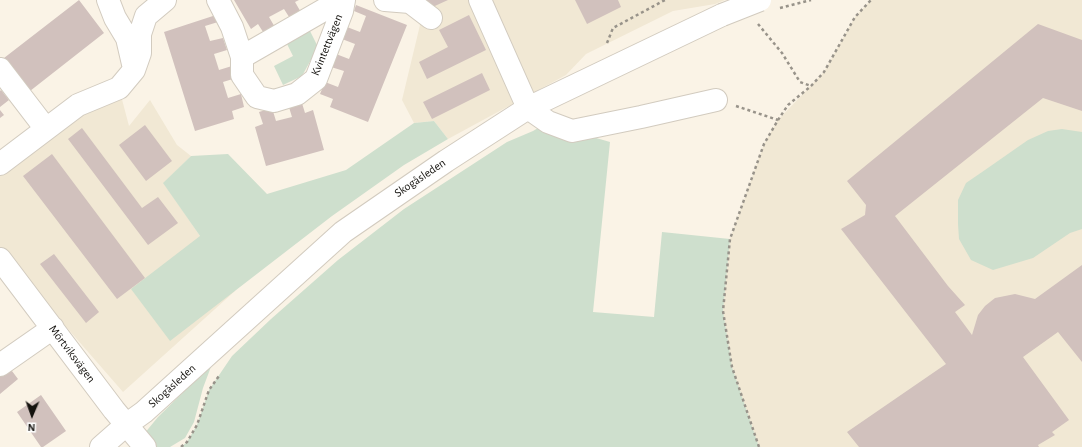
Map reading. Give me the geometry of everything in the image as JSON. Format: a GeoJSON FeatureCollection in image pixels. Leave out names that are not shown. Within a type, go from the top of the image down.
{"type":"FeatureCollection","features":[{"type":"Feature","properties":{"kind":"street"},"geometry":{"type":"LineString","coordinates":[[0,164],[78,105],[120,88],[134,70],[140,53],[140,34],[146,16],[165,0]]}},
{"type":"Feature","properties":{"kind":"street","name":"Kvintettvägen"},"geometry":{"type":"LineString","coordinates":[[218,0],[232,27],[242,57],[242,75],[257,97],[274,101],[297,94],[316,78],[342,11],[344,0]]}},
{"type":"Feature","properties":{"kind":"street","name":"Kvintettvägen"},"geometry":{"type":"LineString","coordinates":[[242,57],[341,0]]}},
{"type":"Feature","properties":{"kind":"street"},"geometry":{"type":"LineString","coordinates":[[385,0],[410,2],[430,18]]}},
{"type":"Feature","properties":{"kind":"street"},"geometry":{"type":"LineString","coordinates":[[480,0],[528,108],[548,122],[572,131],[716,100]]}},
{"type":"Feature","properties":{"kind":"street"},"geometry":{"type":"LineString","coordinates":[[112,9],[146,16]]}},
{"type":"Feature","properties":{"kind":"street"},"geometry":{"type":"LineString","coordinates":[[112,9],[126,38],[134,70]]}},
{"type":"Feature","properties":{"kind":"street","name":"Skogåsleden"},"geometry":{"type":"LineString","coordinates":[[101,447],[126,425],[144,412],[343,232],[446,161],[528,108],[722,15],[765,9]]}},
{"type":"Feature","properties":{"kind":"street"},"geometry":{"type":"LineString","coordinates":[[0,69],[46,129]]}},
{"type":"Feature","properties":{"kind":"street","name":"Mörtviksvägen"},"geometry":{"type":"LineString","coordinates":[[0,259],[126,425],[145,447]]}},
{"type":"Feature","properties":{"kind":"street"},"geometry":{"type":"LineString","coordinates":[[0,365],[53,328]]}},
{"type":"Feature","properties":{"kind":"path"},"geometry":{"type":"LineString","coordinates":[[607,43],[613,28],[665,0]]}},
{"type":"Feature","properties":{"kind":"path"},"geometry":{"type":"LineString","coordinates":[[811,0],[765,9],[758,26],[782,53],[800,82],[811,86]]}},
{"type":"Feature","properties":{"kind":"path"},"geometry":{"type":"LineString","coordinates":[[759,447],[732,367],[723,311],[730,239],[764,144],[778,120],[788,105],[811,86],[824,72],[855,17],[871,0]]}},
{"type":"Feature","properties":{"kind":"path"},"geometry":{"type":"LineString","coordinates":[[716,100],[778,120]]}},
{"type":"Feature","properties":{"kind":"path"},"geometry":{"type":"LineString","coordinates":[[181,447],[188,442],[197,425],[209,390],[221,373]]}},
{"type":"Feature","properties":{"kind":"shaded area"},"geometry":{"type":"Polygon","coordinates":[[[411,0],[725,0],[715,4],[673,11],[586,54],[566,75],[448,139],[434,121],[414,123],[402,100],[420,25],[411,0]]]}},
{"type":"Feature","properties":{"kind":"shaded area"},"geometry":{"type":"Polygon","coordinates":[[[871,0],[1082,0],[1082,447],[759,447],[732,367],[723,311],[730,239],[764,144],[778,120],[824,72],[855,17],[871,0]]]}},
{"type":"Feature","properties":{"kind":"shaded area"},"geometry":{"type":"Polygon","coordinates":[[[119,88],[129,126],[150,100],[177,145],[191,156],[164,183],[235,291],[123,392],[0,251],[0,164],[119,88]]]}},
{"type":"Feature","properties":{"kind":"green space"},"geometry":{"type":"Polygon","coordinates":[[[309,29],[318,47],[302,76],[283,85],[274,66],[293,56],[286,42],[309,29]]]}},
{"type":"Feature","properties":{"kind":"green space"},"geometry":{"type":"Polygon","coordinates":[[[434,121],[448,139],[404,165],[332,216],[170,341],[131,289],[200,236],[163,183],[191,156],[228,154],[267,194],[346,170],[414,123],[434,121]]]}},
{"type":"Feature","properties":{"kind":"green space"},"geometry":{"type":"Polygon","coordinates":[[[548,122],[610,142],[593,312],[654,317],[662,232],[730,239],[723,311],[732,367],[759,447],[181,447],[187,442],[197,425],[209,390],[232,356],[271,319],[338,260],[404,209],[507,142],[533,131],[548,122]]]}},
{"type":"Feature","properties":{"kind":"green space"},"geometry":{"type":"Polygon","coordinates":[[[1062,129],[1082,132],[1082,229],[1070,233],[1033,258],[993,270],[971,260],[959,239],[958,224],[958,200],[966,183],[1028,140],[1048,131],[1062,129]]]}},
{"type":"Feature","properties":{"kind":"green space"},"geometry":{"type":"Polygon","coordinates":[[[212,364],[203,388],[194,422],[185,438],[170,447],[155,447],[144,434],[158,417],[212,364]]]}},
{"type":"Feature","properties":{"kind":"building"},"geometry":{"type":"Polygon","coordinates":[[[79,0],[104,33],[30,91],[4,58],[79,0]]]}},
{"type":"Feature","properties":{"kind":"building"},"geometry":{"type":"Polygon","coordinates":[[[234,0],[299,0],[295,2],[302,14],[291,20],[284,9],[269,17],[276,29],[265,35],[258,24],[251,29],[234,0]]]}},
{"type":"Feature","properties":{"kind":"building"},"geometry":{"type":"Polygon","coordinates":[[[421,0],[448,0],[426,10],[421,0]]]}},
{"type":"Feature","properties":{"kind":"building"},"geometry":{"type":"Polygon","coordinates":[[[575,0],[618,0],[621,7],[587,24],[575,0]]]}},
{"type":"Feature","properties":{"kind":"building"},"geometry":{"type":"Polygon","coordinates":[[[356,5],[407,25],[368,122],[330,107],[333,99],[320,94],[325,82],[338,87],[344,71],[331,67],[336,54],[349,59],[355,44],[342,39],[347,27],[360,32],[366,16],[354,11],[356,5]]]}},
{"type":"Feature","properties":{"kind":"building"},"geometry":{"type":"Polygon","coordinates":[[[216,15],[218,22],[205,26],[210,41],[223,38],[227,50],[214,54],[219,70],[232,66],[236,78],[223,82],[228,98],[241,94],[244,107],[232,111],[234,119],[195,131],[164,32],[216,15]]]}},
{"type":"Feature","properties":{"kind":"building"},"geometry":{"type":"Polygon","coordinates":[[[469,15],[486,50],[427,79],[419,62],[448,47],[439,30],[469,15]]]}},
{"type":"Feature","properties":{"kind":"building"},"geometry":{"type":"Polygon","coordinates":[[[1038,24],[1082,40],[1082,111],[1043,98],[895,216],[948,286],[965,305],[955,312],[972,335],[978,315],[985,306],[995,298],[1015,294],[1035,299],[1082,265],[1082,362],[1058,332],[1023,357],[1069,420],[1052,432],[1055,435],[1038,445],[1039,447],[859,447],[847,432],[946,364],[841,229],[865,215],[866,205],[847,181],[1038,24]]]}},
{"type":"Feature","properties":{"kind":"building"},"geometry":{"type":"Polygon","coordinates":[[[482,73],[490,90],[432,119],[423,102],[482,73]]]}},
{"type":"Feature","properties":{"kind":"building"},"geometry":{"type":"Polygon","coordinates":[[[1,90],[9,100],[0,107],[0,91],[1,90]]]}},
{"type":"Feature","properties":{"kind":"building"},"geometry":{"type":"Polygon","coordinates":[[[301,100],[305,113],[313,110],[324,150],[266,166],[255,127],[263,124],[259,112],[272,108],[276,121],[292,117],[288,104],[301,100]]]}},
{"type":"Feature","properties":{"kind":"building"},"geometry":{"type":"Polygon","coordinates":[[[0,110],[4,115],[0,118],[0,110]]]}},
{"type":"Feature","properties":{"kind":"building"},"geometry":{"type":"Polygon","coordinates":[[[145,125],[172,161],[146,181],[119,145],[145,125]]]}},
{"type":"Feature","properties":{"kind":"building"},"geometry":{"type":"Polygon","coordinates":[[[82,128],[142,208],[158,197],[178,223],[148,245],[68,139],[82,128]]]}},
{"type":"Feature","properties":{"kind":"building"},"geometry":{"type":"Polygon","coordinates":[[[52,154],[145,278],[117,299],[23,176],[52,154]]]}},
{"type":"Feature","properties":{"kind":"building"},"geometry":{"type":"Polygon","coordinates":[[[54,254],[99,312],[86,323],[40,264],[54,254]]]}},
{"type":"Feature","properties":{"kind":"building"},"geometry":{"type":"Polygon","coordinates":[[[9,367],[18,379],[0,394],[0,374],[9,367]]]}},
{"type":"Feature","properties":{"kind":"building"},"geometry":{"type":"Polygon","coordinates":[[[41,395],[66,431],[43,447],[41,447],[17,412],[41,395]]]}}]}
